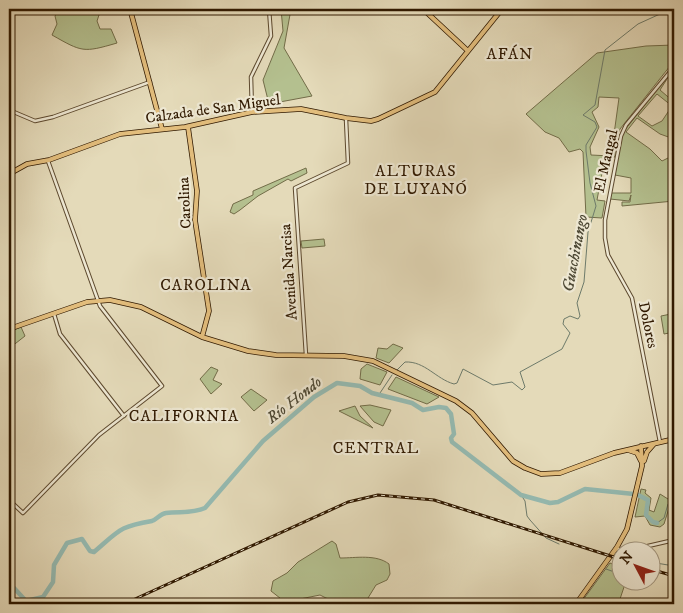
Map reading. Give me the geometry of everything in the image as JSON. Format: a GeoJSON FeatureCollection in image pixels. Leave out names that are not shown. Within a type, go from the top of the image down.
{"type":"FeatureCollection","features":[{"type":"Feature","properties":{"kind":"main road"},"geometry":{"type":"LineString","coordinates":[[130,9],[162,129]]}},
{"type":"Feature","properties":{"kind":"main road"},"geometry":{"type":"LineString","coordinates":[[423,9],[468,51]]}},
{"type":"Feature","properties":{"kind":"main road","name":"Calzada de San Miguel"},"geometry":{"type":"LineString","coordinates":[[9,174],[27,164],[48,160],[120,134],[188,126],[252,112],[301,109],[346,118],[378,119],[428,97],[439,89],[502,9]]}},
{"type":"Feature","properties":{"kind":"main road","name":"Carolina"},"geometry":{"type":"LineString","coordinates":[[188,126],[197,191],[195,220],[209,311],[202,336]]}},
{"type":"Feature","properties":{"kind":"main road"},"geometry":{"type":"LineString","coordinates":[[9,329],[53,313],[98,300],[110,300],[132,304],[202,336],[258,354],[353,356],[373,361],[463,405],[513,461],[530,471],[545,474],[560,473],[626,449],[674,439]]}},
{"type":"Feature","properties":{"kind":"main road"},"geometry":{"type":"LineString","coordinates":[[620,540],[630,521],[642,466],[647,452],[658,442]]}},
{"type":"Feature","properties":{"kind":"main road"},"geometry":{"type":"LineString","coordinates":[[641,446],[642,466]]}},
{"type":"Feature","properties":{"kind":"main road"},"geometry":{"type":"LineString","coordinates":[[626,449],[638,454],[642,466]]}},
{"type":"Feature","properties":{"kind":"main road"},"geometry":{"type":"LineString","coordinates":[[576,604],[610,557]]}},
{"type":"Feature","properties":{"kind":"street"},"geometry":{"type":"LineString","coordinates":[[252,112],[251,77],[271,36],[269,9]]}},
{"type":"Feature","properties":{"kind":"street","name":"El Mangal"},"geometry":{"type":"LineString","coordinates":[[606,246],[605,220],[621,136],[626,125],[674,67]]}},
{"type":"Feature","properties":{"kind":"street"},"geometry":{"type":"LineString","coordinates":[[9,110],[35,121],[53,118],[150,82]]}},
{"type":"Feature","properties":{"kind":"street","name":"Avenida Narcisa"},"geometry":{"type":"LineString","coordinates":[[306,355],[295,188],[348,164],[346,118]]}},
{"type":"Feature","properties":{"kind":"street"},"geometry":{"type":"LineString","coordinates":[[9,500],[23,513],[99,435],[162,386],[102,310],[48,160]]}},
{"type":"Feature","properties":{"kind":"street","name":"Dolores"},"geometry":{"type":"LineString","coordinates":[[606,246],[608,256],[632,298],[658,442]]}},
{"type":"Feature","properties":{"kind":"street"},"geometry":{"type":"LineString","coordinates":[[53,313],[60,334],[124,416]]}},
{"type":"Feature","properties":{"kind":"street"},"geometry":{"type":"LineString","coordinates":[[660,543],[674,540]]}},
{"type":"Feature","properties":{"kind":"green space"},"geometry":{"type":"Polygon","coordinates":[[[59,9],[101,9],[97,21],[100,29],[111,29],[117,43],[83,49],[70,45],[52,35],[57,24],[55,16],[59,9]]]}},
{"type":"Feature","properties":{"kind":"green space"},"geometry":{"type":"Polygon","coordinates":[[[281,9],[291,9],[284,48],[312,96],[269,104],[263,80],[283,31],[281,9]]]}},
{"type":"Feature","properties":{"kind":"green space"},"geometry":{"type":"Polygon","coordinates":[[[674,45],[674,61],[620,129],[615,141],[615,157],[605,157],[597,200],[605,201],[602,218],[586,217],[583,152],[580,149],[569,152],[559,138],[545,132],[526,114],[597,53],[646,46],[674,45]],[[599,97],[598,107],[592,112],[599,127],[590,147],[591,155],[611,156],[619,98],[599,97]]]}},
{"type":"Feature","properties":{"kind":"green space"},"geometry":{"type":"Polygon","coordinates":[[[674,68],[660,90],[674,102],[674,139],[660,134],[637,118],[626,132],[650,149],[662,161],[674,155],[674,201],[622,206],[622,202],[630,202],[631,195],[629,201],[610,199],[611,193],[631,193],[631,178],[615,175],[619,146],[624,131],[674,68]],[[657,94],[638,116],[652,126],[662,121],[672,106],[657,94]]]}},
{"type":"Feature","properties":{"kind":"green space"},"geometry":{"type":"Polygon","coordinates":[[[306,168],[307,173],[291,181],[288,179],[258,196],[234,214],[230,212],[233,204],[253,195],[253,191],[306,168]]]}},
{"type":"Feature","properties":{"kind":"green space"},"geometry":{"type":"Polygon","coordinates":[[[324,239],[325,246],[302,248],[301,241],[324,239]]]}},
{"type":"Feature","properties":{"kind":"green space"},"geometry":{"type":"Polygon","coordinates":[[[671,314],[674,332],[664,334],[661,316],[671,314]]]}},
{"type":"Feature","properties":{"kind":"green space"},"geometry":{"type":"Polygon","coordinates":[[[21,327],[25,336],[11,347],[9,332],[21,327]]]}},
{"type":"Feature","properties":{"kind":"green space"},"geometry":{"type":"Polygon","coordinates":[[[393,344],[403,348],[389,363],[376,358],[378,348],[387,349],[393,344]]]}},
{"type":"Feature","properties":{"kind":"green space"},"geometry":{"type":"Polygon","coordinates":[[[367,364],[387,372],[380,385],[360,379],[361,369],[367,364]]]}},
{"type":"Feature","properties":{"kind":"green space"},"geometry":{"type":"Polygon","coordinates":[[[211,367],[218,370],[213,380],[222,384],[211,394],[200,379],[211,367]]]}},
{"type":"Feature","properties":{"kind":"green space"},"geometry":{"type":"Polygon","coordinates":[[[396,377],[439,397],[427,404],[388,389],[396,377]]]}},
{"type":"Feature","properties":{"kind":"green space"},"geometry":{"type":"Polygon","coordinates":[[[251,389],[267,400],[254,411],[241,397],[251,389]]]}},
{"type":"Feature","properties":{"kind":"green space"},"geometry":{"type":"Polygon","coordinates":[[[370,405],[391,410],[383,426],[374,422],[360,406],[370,405]]]}},
{"type":"Feature","properties":{"kind":"green space"},"geometry":{"type":"Polygon","coordinates":[[[355,406],[360,416],[373,428],[339,411],[355,406]]]}},
{"type":"Feature","properties":{"kind":"green space"},"geometry":{"type":"Polygon","coordinates":[[[641,489],[646,490],[645,493],[651,498],[649,510],[654,512],[660,494],[668,499],[674,496],[674,505],[669,508],[664,524],[660,527],[650,525],[645,516],[635,517],[641,489]]]}},
{"type":"Feature","properties":{"kind":"green space"},"geometry":{"type":"Polygon","coordinates":[[[332,541],[336,544],[340,558],[372,558],[389,564],[390,574],[387,580],[376,585],[368,598],[373,604],[338,604],[320,595],[285,602],[271,591],[273,581],[287,573],[298,562],[332,541]]]}},
{"type":"Feature","properties":{"kind":"green space"},"geometry":{"type":"Polygon","coordinates":[[[610,563],[610,590],[623,590],[620,599],[624,604],[580,604],[610,563]]]}},
{"type":"Feature","properties":{"kind":"waterway","name":"Guachinango"},"geometry":{"type":"LineString","coordinates":[[397,370],[405,362],[412,362],[425,367],[454,384],[457,383],[463,369],[493,385],[512,382],[522,390],[525,387],[520,372],[562,349],[570,333],[563,324],[564,319],[570,316],[578,319],[580,316],[577,303],[584,282],[588,232],[596,206],[590,183],[586,145],[597,127],[595,122],[583,115],[595,105],[605,50],[638,24],[671,9]]}},
{"type":"Feature","properties":{"kind":"waterway","name":"Guachinango"},"geometry":{"type":"LineString","coordinates":[[380,393],[392,375]]}},
{"type":"Feature","properties":{"kind":"waterway","name":"Río Hondo"},"geometry":{"type":"LineString","coordinates":[[9,588],[14,588],[26,601],[43,597],[53,582],[54,565],[67,543],[82,539],[90,551],[94,552],[120,530],[132,525],[152,521],[166,513],[190,512],[205,508],[263,441],[314,397],[337,383],[360,386],[372,393],[412,403],[423,410],[439,407],[446,408],[451,414],[454,434],[451,438],[452,442],[521,495],[550,503],[558,502],[585,489],[634,494]]}},
{"type":"Feature","properties":{"kind":"waterway"},"geometry":{"type":"LineString","coordinates":[[521,495],[525,501],[527,516],[530,520],[546,538],[559,544]]}},
{"type":"Feature","properties":{"kind":"waterway","name":"Río Hondo"},"geometry":{"type":"LineString","coordinates":[[638,495],[648,500],[646,515],[653,522],[657,523]]}},
{"type":"Feature","properties":{"kind":"waterway","name":"Río Hondo"},"geometry":{"type":"LineString","coordinates":[[657,523],[664,518],[668,504],[674,500]]}},
{"type":"Feature","properties":{"kind":"waterway"},"geometry":{"type":"LineString","coordinates":[[660,564],[674,566]]}},
{"type":"Feature","properties":{"kind":"waterway"},"geometry":{"type":"LineString","coordinates":[[606,569],[610,570]]}},
{"type":"Feature","properties":{"kind":"railway"},"geometry":{"type":"LineString","coordinates":[[124,604],[348,502],[378,495],[434,500],[610,556]]}},
{"type":"Feature","properties":{"kind":"railway"},"geometry":{"type":"LineString","coordinates":[[660,572],[674,576]]}},
{"type":"Feature","properties":{"kind":"district","name":"AFÁN"},"geometry":{"type":"Point","coordinates":[510,54]}},
{"type":"Feature","properties":{"kind":"district","name":"ALTURAS DE LUYANÓ"},"geometry":{"type":"Point","coordinates":[416,180]}},
{"type":"Feature","properties":{"kind":"district","name":"CAROLINA"},"geometry":{"type":"Point","coordinates":[206,285]}},
{"type":"Feature","properties":{"kind":"district","name":"CALIFORNIA"},"geometry":{"type":"Point","coordinates":[184,416]}},
{"type":"Feature","properties":{"kind":"district","name":"CENTRAL"},"geometry":{"type":"Point","coordinates":[376,448]}}]}
